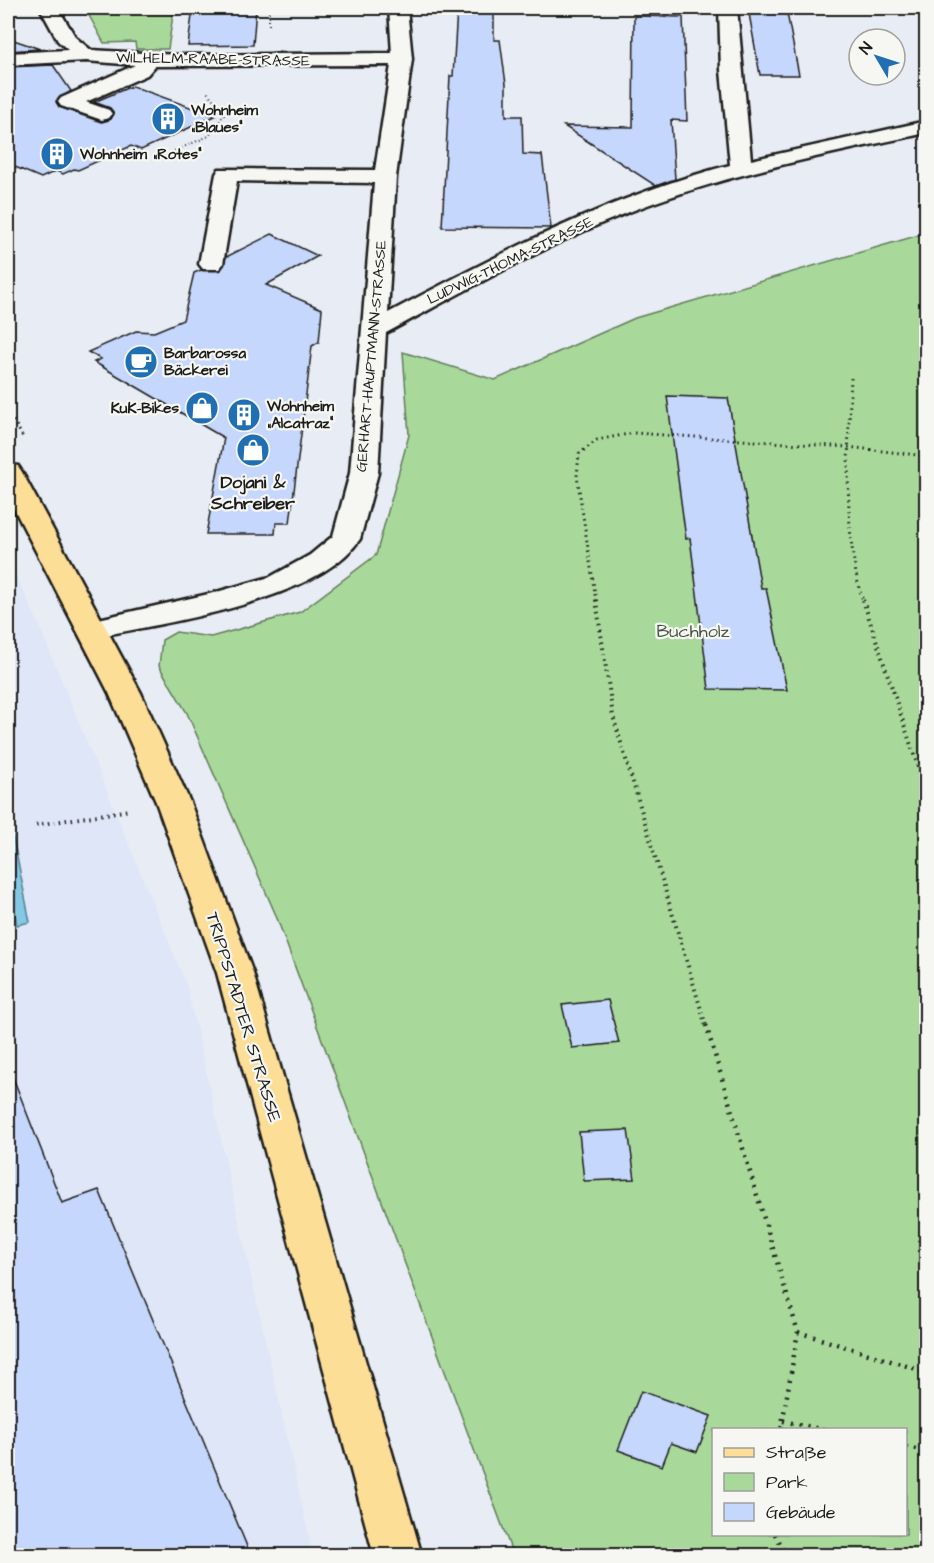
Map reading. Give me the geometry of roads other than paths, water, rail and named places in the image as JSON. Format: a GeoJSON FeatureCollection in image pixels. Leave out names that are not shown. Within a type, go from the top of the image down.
{"type":"FeatureCollection","features":[{"type":"Feature","properties":{"kind":"main road","name":"TRIPPSTADTER STRASSE"},"geometry":{"type":"LineString","coordinates":[[8,472],[125,693],[173,802],[235,973],[398,1556]]}},
{"type":"Feature","properties":{"kind":"street"},"geometry":{"type":"LineString","coordinates":[[49,8],[68,41],[86,55]]}},
{"type":"Feature","properties":{"kind":"street","name":"GERHART-HAUPTMANN-STRASSE"},"geometry":{"type":"LineString","coordinates":[[92,629],[219,601],[280,583],[320,561],[346,539],[364,473],[368,388],[375,329],[385,177],[402,59],[398,8]]}},
{"type":"Feature","properties":{"kind":"street"},"geometry":{"type":"LineString","coordinates":[[728,8],[731,70],[741,167]]}},
{"type":"Feature","properties":{"kind":"street","name":"WILHELM-RAABE-STRASSE"},"geometry":{"type":"LineString","coordinates":[[8,59],[86,55],[149,60],[402,59]]}},
{"type":"Feature","properties":{"kind":"street"},"geometry":{"type":"LineString","coordinates":[[102,114],[68,102],[140,71],[149,60]]}},
{"type":"Feature","properties":{"kind":"street","name":"LUDWIG-THOMA-STRASSE"},"geometry":{"type":"LineString","coordinates":[[375,329],[524,250],[607,213],[741,167],[927,127]]}},
{"type":"Feature","properties":{"kind":"street"},"geometry":{"type":"LineString","coordinates":[[210,264],[227,174],[385,177]]}},
{"type":"Feature","properties":{"kind":"water"},"geometry":{"type":"Polygon","coordinates":[[[8,812],[30,922],[17,925],[8,879],[8,812]]]}},
{"type":"Feature","properties":{"kind":"place","name":"Wohnheim „Blaues“"},"geometry":{"type":"Point","coordinates":[168,119]}},
{"type":"Feature","properties":{"kind":"place","name":"Wohnheim „Rotes“"},"geometry":{"type":"Point","coordinates":[57,154]}},
{"type":"Feature","properties":{"kind":"place","name":"Barbarossa Bäckerei"},"geometry":{"type":"Point","coordinates":[141,362]}},
{"type":"Feature","properties":{"kind":"place","name":"KuK-Bikes"},"geometry":{"type":"Point","coordinates":[202,408]}},
{"type":"Feature","properties":{"kind":"place","name":"Wohnheim „Alcatraz“"},"geometry":{"type":"Point","coordinates":[244,415]}},
{"type":"Feature","properties":{"kind":"place","name":"Dojani & Schreiber"},"geometry":{"type":"Point","coordinates":[253,450]}},
{"type":"Feature","properties":{"kind":"park label","name":"Buchholz"},"geometry":{"type":"Point","coordinates":[693,631]}}]}
